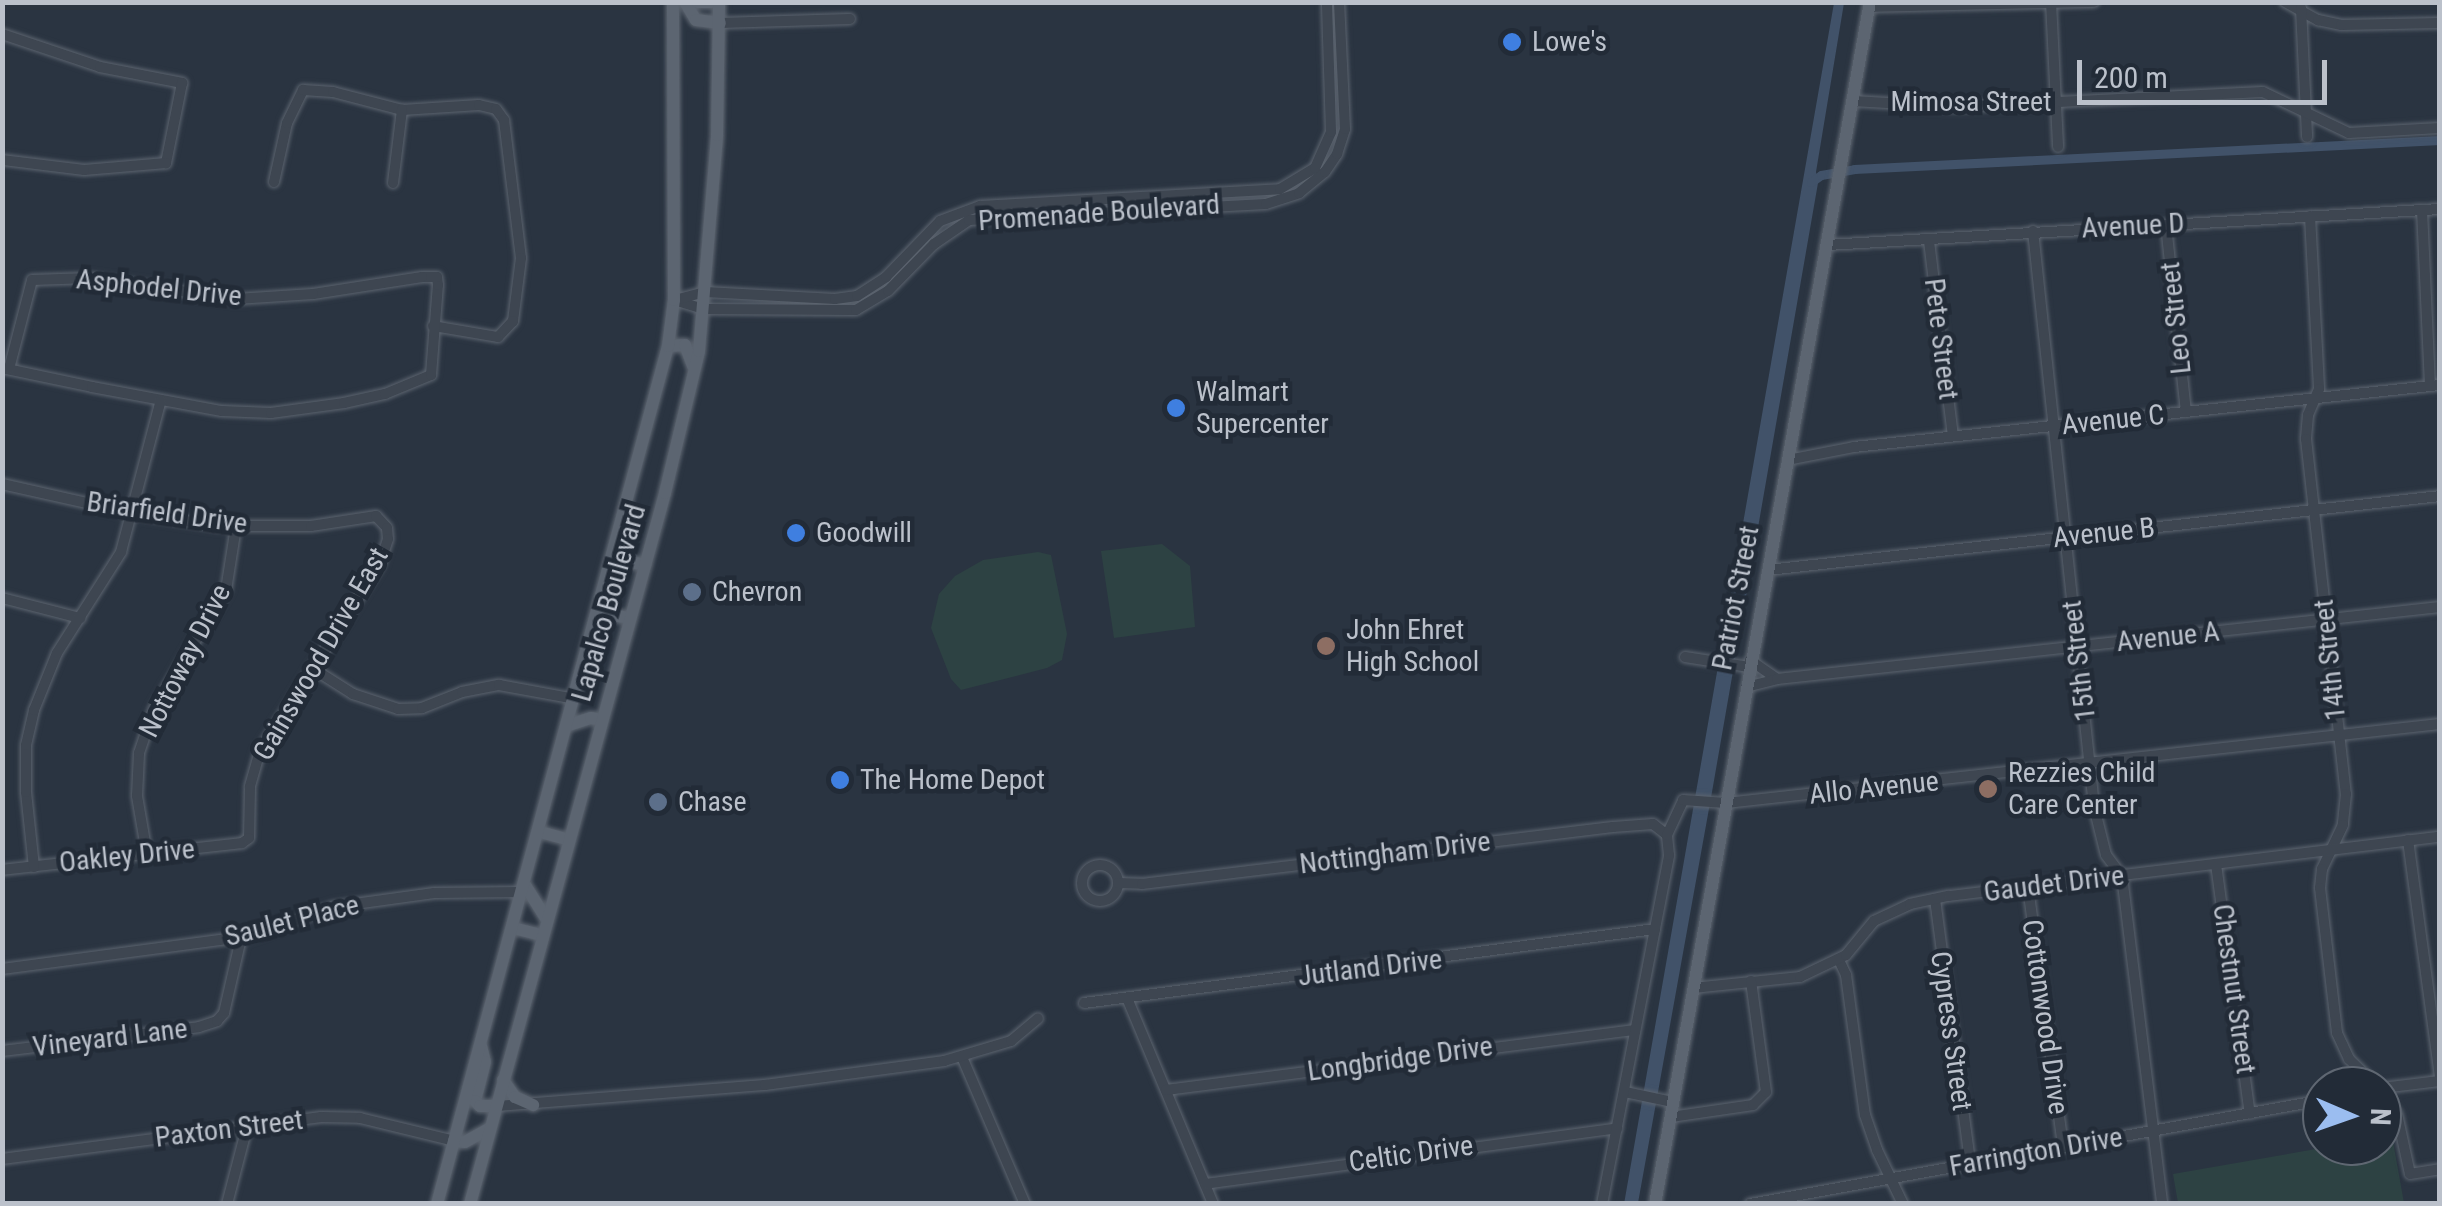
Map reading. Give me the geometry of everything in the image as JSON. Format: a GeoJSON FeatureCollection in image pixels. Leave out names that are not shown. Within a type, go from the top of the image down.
{"type":"FeatureCollection","features":[{"type":"Feature","properties":{"kind":"main road","name":"Lapalco Boulevard"},"geometry":{"type":"LineString","coordinates":[[437,1204],[668,346],[674,300],[673,2]]}},
{"type":"Feature","properties":{"kind":"main road"},"geometry":{"type":"LineString","coordinates":[[685,2],[696,20],[720,23]]}},
{"type":"Feature","properties":{"kind":"main road"},"geometry":{"type":"LineString","coordinates":[[697,2],[716,2]]}},
{"type":"Feature","properties":{"kind":"main road","name":"Lapalco Boulevard"},"geometry":{"type":"LineString","coordinates":[[470,1204],[695,373],[705,292],[720,23],[716,2]]}},
{"type":"Feature","properties":{"kind":"main road","name":"Patriot Street"},"geometry":{"type":"LineString","coordinates":[[1654,1204],[1693,988],[1720,802],[1768,570],[1870,5]]}},
{"type":"Feature","properties":{"kind":"main road"},"geometry":{"type":"LineString","coordinates":[[668,346],[685,345],[695,373]]}},
{"type":"Feature","properties":{"kind":"main road"},"geometry":{"type":"LineString","coordinates":[[612,559],[644,566]]}},
{"type":"Feature","properties":{"kind":"main road"},"geometry":{"type":"LineString","coordinates":[[598,612],[630,618]]}},
{"type":"Feature","properties":{"kind":"main road"},"geometry":{"type":"LineString","coordinates":[[569,725],[592,718],[602,720]]}},
{"type":"Feature","properties":{"kind":"main road"},"geometry":{"type":"LineString","coordinates":[[540,832],[568,840]]}},
{"type":"Feature","properties":{"kind":"main road"},"geometry":{"type":"LineString","coordinates":[[524,889],[547,920]]}},
{"type":"Feature","properties":{"kind":"main road"},"geometry":{"type":"LineString","coordinates":[[513,928],[542,936]]}},
{"type":"Feature","properties":{"kind":"main road"},"geometry":{"type":"LineString","coordinates":[[481,1043],[485,1062],[476,1101],[480,1106],[496,1106]]}},
{"type":"Feature","properties":{"kind":"main road"},"geometry":{"type":"LineString","coordinates":[[503,1080],[515,1097],[533,1105]]}},
{"type":"Feature","properties":{"kind":"main road"},"geometry":{"type":"LineString","coordinates":[[454,1141],[465,1142],[490,1128]]}},
{"type":"Feature","properties":{"kind":"street","name":"Promenade Boulevard"},"geometry":{"type":"LineString","coordinates":[[674,300],[705,292],[835,300],[857,296],[886,277],[940,221],[980,206],[1280,189],[1315,168],[1330,132],[1328,2]]}},
{"type":"Feature","properties":{"kind":"street","name":"Promenade Boulevard"},"geometry":{"type":"LineString","coordinates":[[674,300],[704,309],[856,310],[888,291],[934,244],[969,220],[1266,204],[1299,193],[1324,172],[1337,154],[1345,128],[1339,2]]}},
{"type":"Feature","properties":{"kind":"street"},"geometry":{"type":"LineString","coordinates":[[1870,5],[2094,2]]}},
{"type":"Feature","properties":{"kind":"street"},"geometry":{"type":"LineString","coordinates":[[2285,2],[2340,26],[2440,23]]}},
{"type":"Feature","properties":{"kind":"street"},"geometry":{"type":"LineString","coordinates":[[2051,4],[2058,147]]}},
{"type":"Feature","properties":{"kind":"street"},"geometry":{"type":"LineString","coordinates":[[2301,7],[2307,137]]}},
{"type":"Feature","properties":{"kind":"street"},"geometry":{"type":"LineString","coordinates":[[720,23],[850,19]]}},
{"type":"Feature","properties":{"kind":"street"},"geometry":{"type":"LineString","coordinates":[[2,34],[100,67],[182,83],[166,164],[84,170],[2,160]]}},
{"type":"Feature","properties":{"kind":"street"},"geometry":{"type":"LineString","coordinates":[[6,368],[222,411],[272,412],[385,394],[431,375],[433,326],[488,336],[504,333],[517,303],[522,258],[504,120],[496,109],[479,105],[402,110],[333,92],[303,90],[287,123],[274,182]]}},
{"type":"Feature","properties":{"kind":"street","name":"Mimosa Street"},"geometry":{"type":"LineString","coordinates":[[1853,101],[1956,108],[2262,92],[2349,133],[2440,128]]}},
{"type":"Feature","properties":{"kind":"street"},"geometry":{"type":"LineString","coordinates":[[393,183],[402,110]]}},
{"type":"Feature","properties":{"kind":"street","name":"Avenue D"},"geometry":{"type":"LineString","coordinates":[[1827,245],[2440,209]]}},
{"type":"Feature","properties":{"kind":"street"},"geometry":{"type":"LineString","coordinates":[[2422,210],[2435,385]]}},
{"type":"Feature","properties":{"kind":"street","name":"14th Street"},"geometry":{"type":"LineString","coordinates":[[2310,216],[2317,397],[2308,415],[2306,439],[2346,794],[2343,825],[2322,869],[2320,888],[2338,1033],[2348,1058],[2357,1066]]}},
{"type":"Feature","properties":{"kind":"street","name":"Leo Street"},"geometry":{"type":"LineString","coordinates":[[2166,224],[2186,412]]}},
{"type":"Feature","properties":{"kind":"street","name":"15th Street"},"geometry":{"type":"LineString","coordinates":[[2032,231],[2099,834],[2106,855],[2122,876],[2162,1204]]}},
{"type":"Feature","properties":{"kind":"street","name":"Pete Street"},"geometry":{"type":"LineString","coordinates":[[1928,240],[1953,436]]}},
{"type":"Feature","properties":{"kind":"street","name":"Asphodel Drive"},"geometry":{"type":"LineString","coordinates":[[6,368],[32,280],[90,278],[186,296],[236,299],[313,294],[437,277],[433,326]]}},
{"type":"Feature","properties":{"kind":"street","name":"Avenue C"},"geometry":{"type":"LineString","coordinates":[[1788,460],[1810,452],[2435,385]]}},
{"type":"Feature","properties":{"kind":"street"},"geometry":{"type":"LineString","coordinates":[[34,867],[26,792],[26,745],[34,710],[57,653],[121,552],[161,400]]}},
{"type":"Feature","properties":{"kind":"street","name":"Briarfield Drive"},"geometry":{"type":"LineString","coordinates":[[2,484],[132,513],[236,527],[311,526],[376,516],[387,528]]}},
{"type":"Feature","properties":{"kind":"street","name":"Avenue B"},"geometry":{"type":"LineString","coordinates":[[1768,570],[2440,496]]}},
{"type":"Feature","properties":{"kind":"street","name":"Nottoway Drive"},"geometry":{"type":"LineString","coordinates":[[147,854],[136,796],[139,753],[154,709],[226,590],[236,527]]}},
{"type":"Feature","properties":{"kind":"street","name":"Gainswood Drive East"},"geometry":{"type":"LineString","coordinates":[[249,838],[250,787],[260,750],[380,564],[387,528]]}},
{"type":"Feature","properties":{"kind":"street"},"geometry":{"type":"LineString","coordinates":[[2,598],[80,618]]}},
{"type":"Feature","properties":{"kind":"street","name":"Avenue A"},"geometry":{"type":"LineString","coordinates":[[1745,688],[1776,680],[2440,607]]}},
{"type":"Feature","properties":{"kind":"street"},"geometry":{"type":"LineString","coordinates":[[1684,657],[1746,664],[1776,680]]}},
{"type":"Feature","properties":{"kind":"street"},"geometry":{"type":"LineString","coordinates":[[312,668],[353,694],[398,710],[422,708],[462,692],[500,685],[575,699]]}},
{"type":"Feature","properties":{"kind":"street","name":"Allo Avenue"},"geometry":{"type":"LineString","coordinates":[[1668,835],[1682,800],[1693,798],[1720,802],[2091,766],[2440,724]]}},
{"type":"Feature","properties":{"kind":"street","name":"Nottingham Drive"},"geometry":{"type":"LineString","coordinates":[[1118,883],[1613,827],[1653,824],[1668,835]]}},
{"type":"Feature","properties":{"kind":"street"},"geometry":{"type":"LineString","coordinates":[[1602,1204],[1617,1128],[1631,1094],[1635,1030],[1669,856],[1668,835]]}},
{"type":"Feature","properties":{"kind":"street","name":"Gaudet Drive"},"geometry":{"type":"LineString","coordinates":[[1693,988],[1800,978],[1838,960],[1874,921],[1935,899],[2440,837]]}},
{"type":"Feature","properties":{"kind":"street","name":"Oakley Drive"},"geometry":{"type":"LineString","coordinates":[[2,870],[242,844],[249,838]]}},
{"type":"Feature","properties":{"kind":"street"},"geometry":{"type":"LineString","coordinates":[[2402,1085],[2440,1080],[2408,840]]}},
{"type":"Feature","properties":{"kind":"street","name":"Chestnut Street"},"geometry":{"type":"LineString","coordinates":[[2216,864],[2250,1114]]}},
{"type":"Feature","properties":{"kind":"street","name":"Cottonwood Drive"},"geometry":{"type":"LineString","coordinates":[[2028,887],[2063,1147]]}},
{"type":"Feature","properties":{"kind":"street","name":"Saulet Place"},"geometry":{"type":"LineString","coordinates":[[2,969],[241,938],[334,907],[434,893],[524,889]]}},
{"type":"Feature","properties":{"kind":"street","name":"Cypress Street"},"geometry":{"type":"LineString","coordinates":[[1935,899],[1970,1163]]}},
{"type":"Feature","properties":{"kind":"street","name":"Jutland Drive"},"geometry":{"type":"LineString","coordinates":[[1084,1004],[1655,929]]}},
{"type":"Feature","properties":{"kind":"street","name":"Vineyard Lane"},"geometry":{"type":"LineString","coordinates":[[2,1051],[216,1021],[224,1013],[241,938]]}},
{"type":"Feature","properties":{"kind":"street"},"geometry":{"type":"LineString","coordinates":[[1838,960],[1846,975],[1865,1115],[1876,1150],[1904,1204]]}},
{"type":"Feature","properties":{"kind":"street"},"geometry":{"type":"LineString","coordinates":[[1670,1117],[1754,1105],[1766,1092],[1751,981]]}},
{"type":"Feature","properties":{"kind":"street"},"geometry":{"type":"LineString","coordinates":[[1127,998],[1213,1204]]}},
{"type":"Feature","properties":{"kind":"street"},"geometry":{"type":"LineString","coordinates":[[496,1106],[765,1085],[962,1058],[1010,1042],[1038,1018]]}},
{"type":"Feature","properties":{"kind":"street","name":"Longbridge Drive"},"geometry":{"type":"LineString","coordinates":[[1166,1090],[1635,1030]]}},
{"type":"Feature","properties":{"kind":"street"},"geometry":{"type":"LineString","coordinates":[[962,1058],[1025,1204]]}},
{"type":"Feature","properties":{"kind":"street"},"geometry":{"type":"LineString","coordinates":[[1631,1094],[1670,1101]]}},
{"type":"Feature","properties":{"kind":"street","name":"Farrington Drive"},"geometry":{"type":"LineString","coordinates":[[1750,1204],[2302,1104]]}},
{"type":"Feature","properties":{"kind":"street","name":"Paxton Street"},"geometry":{"type":"LineString","coordinates":[[2,1159],[321,1117],[360,1118],[454,1141]]}},
{"type":"Feature","properties":{"kind":"street"},"geometry":{"type":"LineString","coordinates":[[228,1204],[247,1127]]}},
{"type":"Feature","properties":{"kind":"street","name":"Celtic Drive"},"geometry":{"type":"LineString","coordinates":[[1205,1184],[1617,1128]]}},
{"type":"Feature","properties":{"kind":"street","name":"14th Street"},"geometry":{"type":"LineString","coordinates":[[2402,1136],[2410,1174],[2440,1169]]}},
{"type":"Feature","properties":{"kind":"green space"},"geometry":{"type":"Polygon","coordinates":[[[1162,544],[1190,566],[1195,627],[1114,638],[1101,551],[1162,544]]]}},
{"type":"Feature","properties":{"kind":"green space"},"geometry":{"type":"Polygon","coordinates":[[[1038,552],[1051,555],[1067,634],[1062,660],[1047,668],[961,690],[951,679],[931,628],[939,594],[955,576],[983,560],[1038,552]]]}},
{"type":"Feature","properties":{"kind":"green space"},"geometry":{"type":"Polygon","coordinates":[[[2302,1151],[2302,1166],[2397,1166],[2404,1203],[2178,1203],[2173,1174],[2302,1151]]]}},
{"type":"Feature","properties":{"kind":"water"},"geometry":{"type":"Polygon","coordinates":[[[1834,3],[1844,3],[1816,172],[1818,183],[1712,792],[1638,1203],[1624,1204],[1834,3]]]}},
{"type":"Feature","properties":{"kind":"waterway"},"geometry":{"type":"LineString","coordinates":[[1811,182],[1821,175],[1854,169],[2440,140]]}},
{"type":"Feature","properties":{"kind":"place","name":"Lowe's"},"geometry":{"type":"Point","coordinates":[1512,42]}},
{"type":"Feature","properties":{"kind":"place","name":"Walmart Supercenter"},"geometry":{"type":"Point","coordinates":[1176,408]}},
{"type":"Feature","properties":{"kind":"place","name":"Goodwill"},"geometry":{"type":"Point","coordinates":[796,533]}},
{"type":"Feature","properties":{"kind":"place","name":"Chevron"},"geometry":{"type":"Point","coordinates":[692,592]}},
{"type":"Feature","properties":{"kind":"place","name":"John Ehret High School"},"geometry":{"type":"Point","coordinates":[1326,646]}},
{"type":"Feature","properties":{"kind":"place","name":"The Home Depot"},"geometry":{"type":"Point","coordinates":[840,780]}},
{"type":"Feature","properties":{"kind":"place","name":"Rezzies Child Care Center"},"geometry":{"type":"Point","coordinates":[1988,789]}},
{"type":"Feature","properties":{"kind":"place","name":"Chase"},"geometry":{"type":"Point","coordinates":[658,802]}}]}
